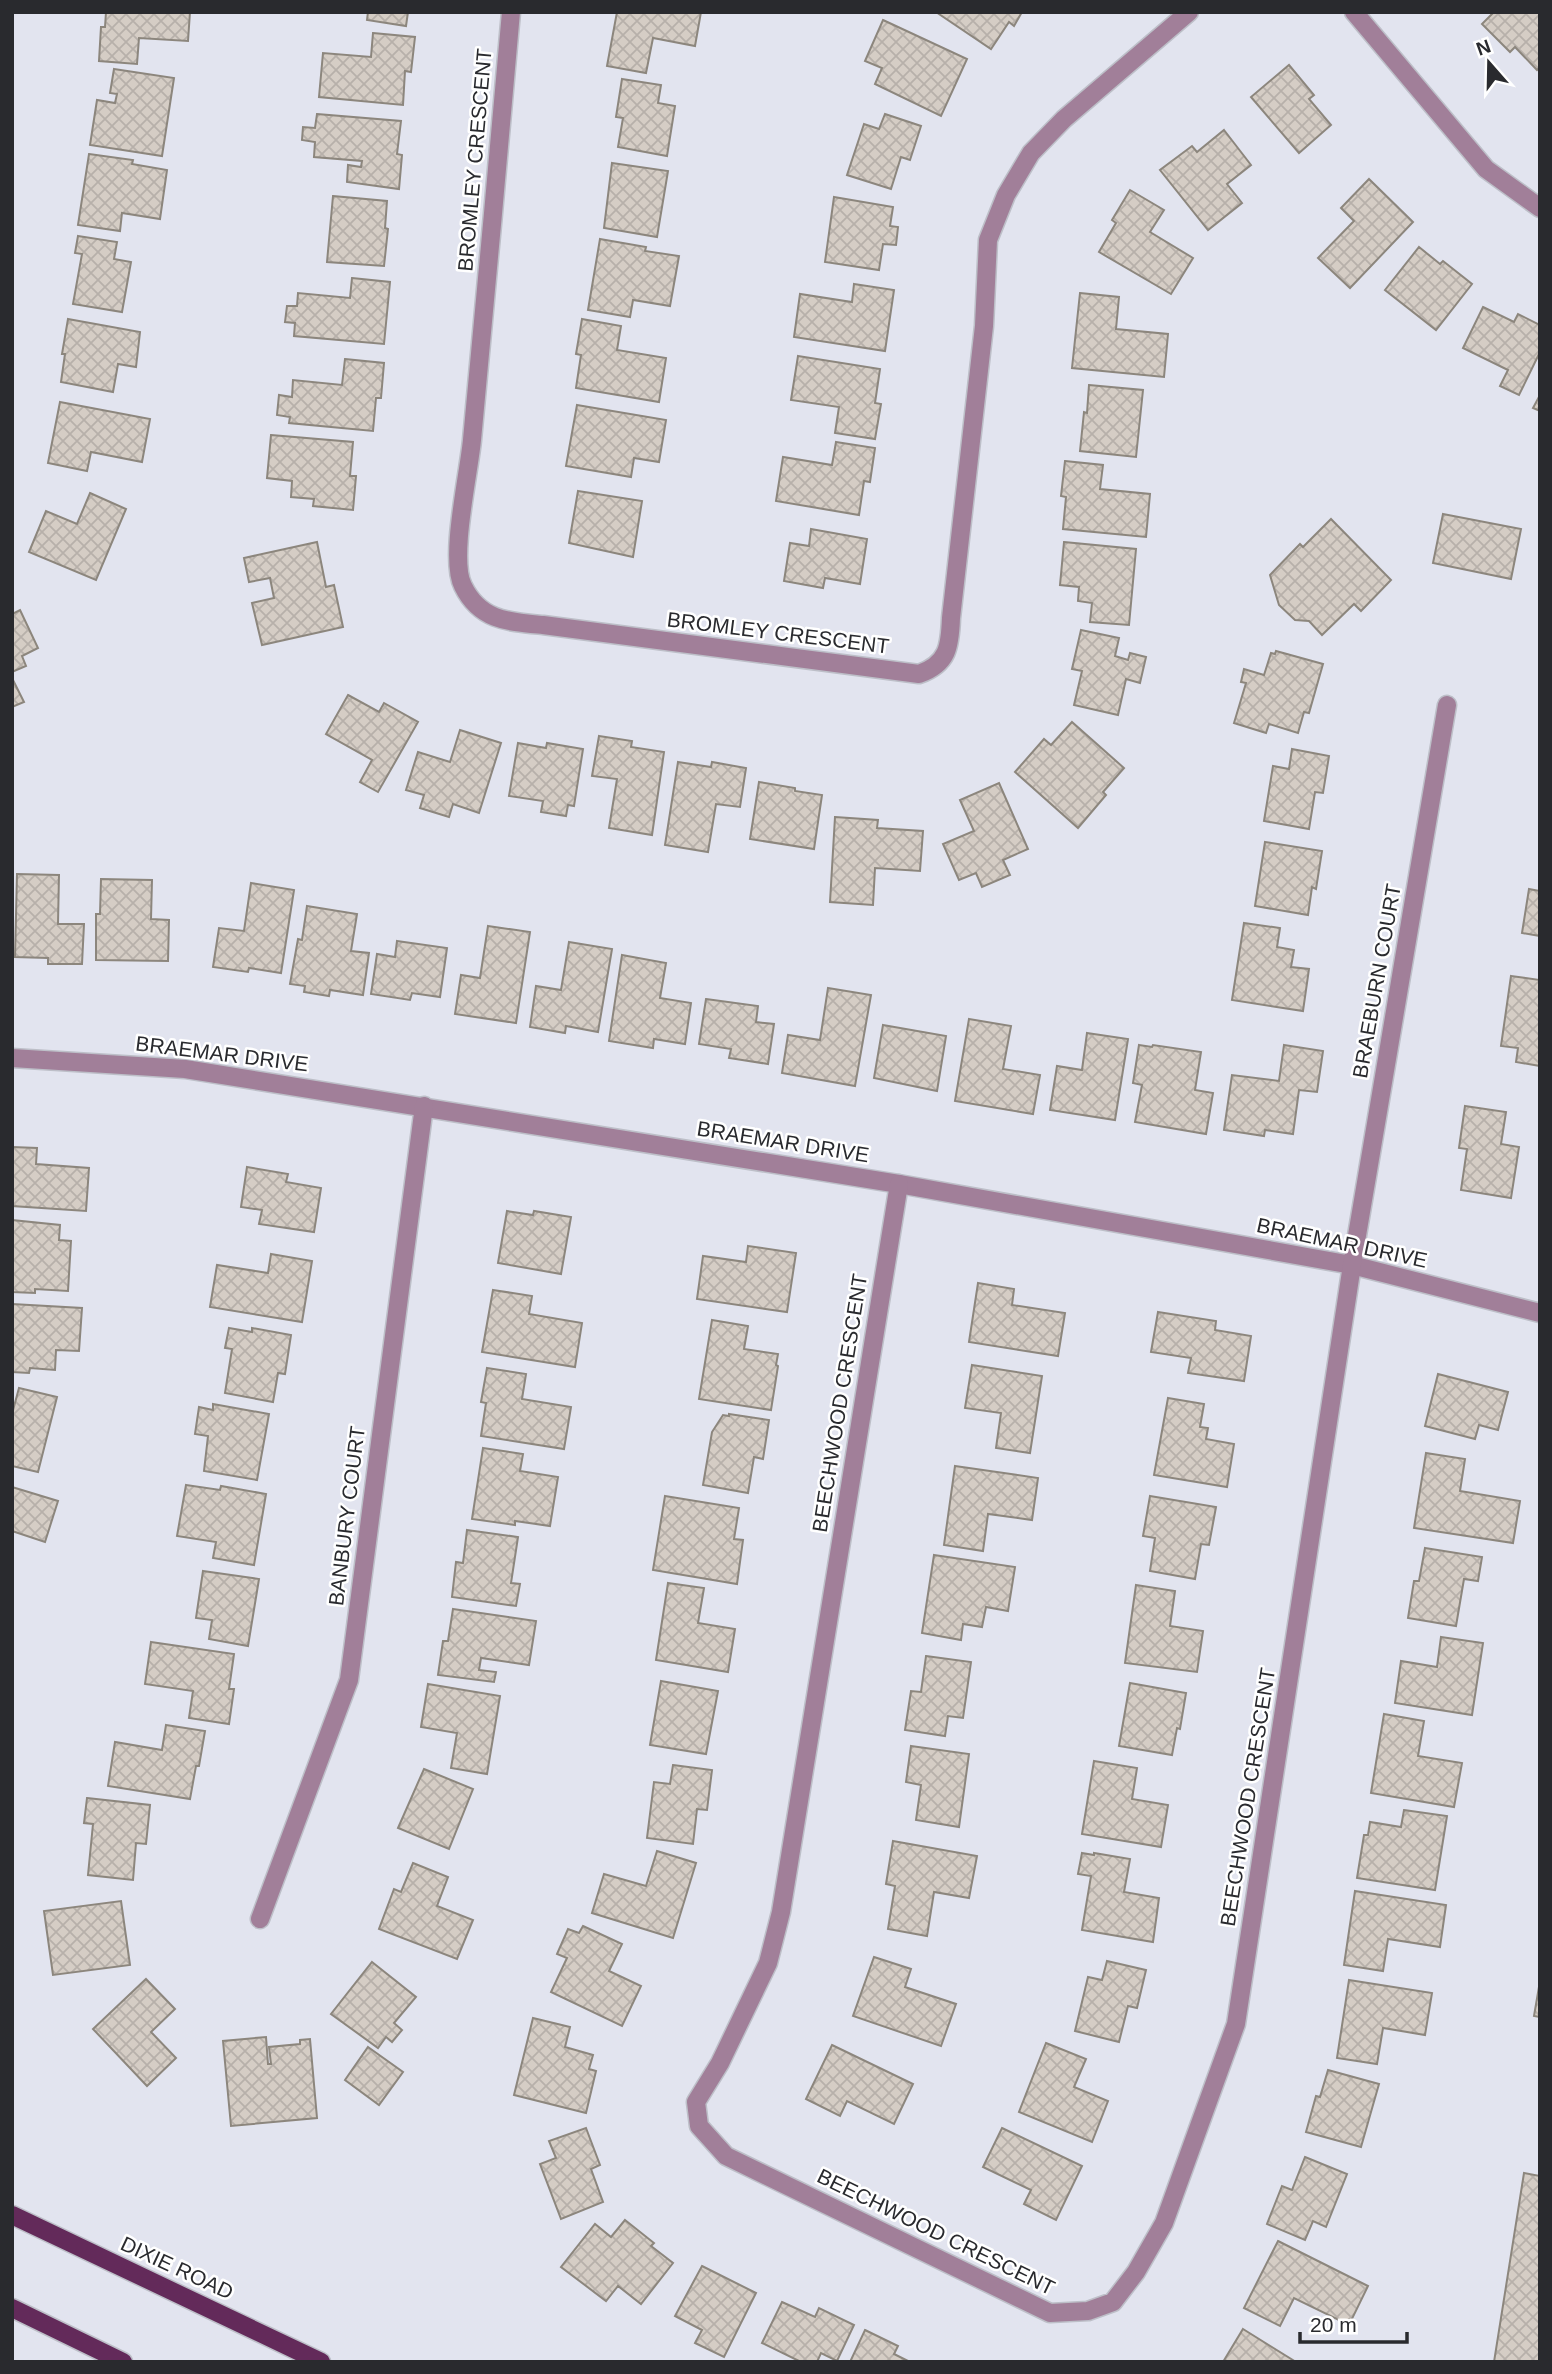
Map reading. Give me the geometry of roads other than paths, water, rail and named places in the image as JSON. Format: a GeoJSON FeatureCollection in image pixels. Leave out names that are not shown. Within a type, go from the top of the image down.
{"type":"FeatureCollection","features":[{"type":"Feature","properties":{"kind":"main road","name":"DIXIE ROAD"},"geometry":{"type":"LineString","coordinates":[[12,2215],[321,2362]]}},
{"type":"Feature","properties":{"kind":"main road"},"geometry":{"type":"LineString","coordinates":[[12,2308],[123,2362]]}},
{"type":"Feature","properties":{"kind":"street","name":"BROMLEY CRESCENT"},"geometry":{"type":"LineString","coordinates":[[512,12],[473,429],[457,556],[461,584],[474,604],[503,622],[919,674],[934,669],[950,647],[952,605],[984,326],[988,240],[1006,195],[1031,153],[1064,119],[1189,12]]}},
{"type":"Feature","properties":{"kind":"street"},"geometry":{"type":"LineString","coordinates":[[1354,12],[1486,169],[1540,208]]}},
{"type":"Feature","properties":{"kind":"street","name":"BRAEBURN COURT"},"geometry":{"type":"LineString","coordinates":[[1352,1265],[1447,705]]}},
{"type":"Feature","properties":{"kind":"street","name":"BRAEMAR DRIVE"},"geometry":{"type":"LineString","coordinates":[[12,1058],[186,1069],[899,1184],[1352,1265],[1540,1313]]}},
{"type":"Feature","properties":{"kind":"street","name":"BANBURY COURT"},"geometry":{"type":"LineString","coordinates":[[260,1919],[349,1680],[424,1106]]}},
{"type":"Feature","properties":{"kind":"street","name":"BEECHWOOD CRESCENT"},"geometry":{"type":"LineString","coordinates":[[899,1184],[781,1912],[768,1963],[720,2063],[696,2102],[699,2126],[726,2156],[1050,2313],[1088,2311],[1113,2302],[1136,2272],[1164,2223],[1236,2024],[1352,1265]]}}]}
